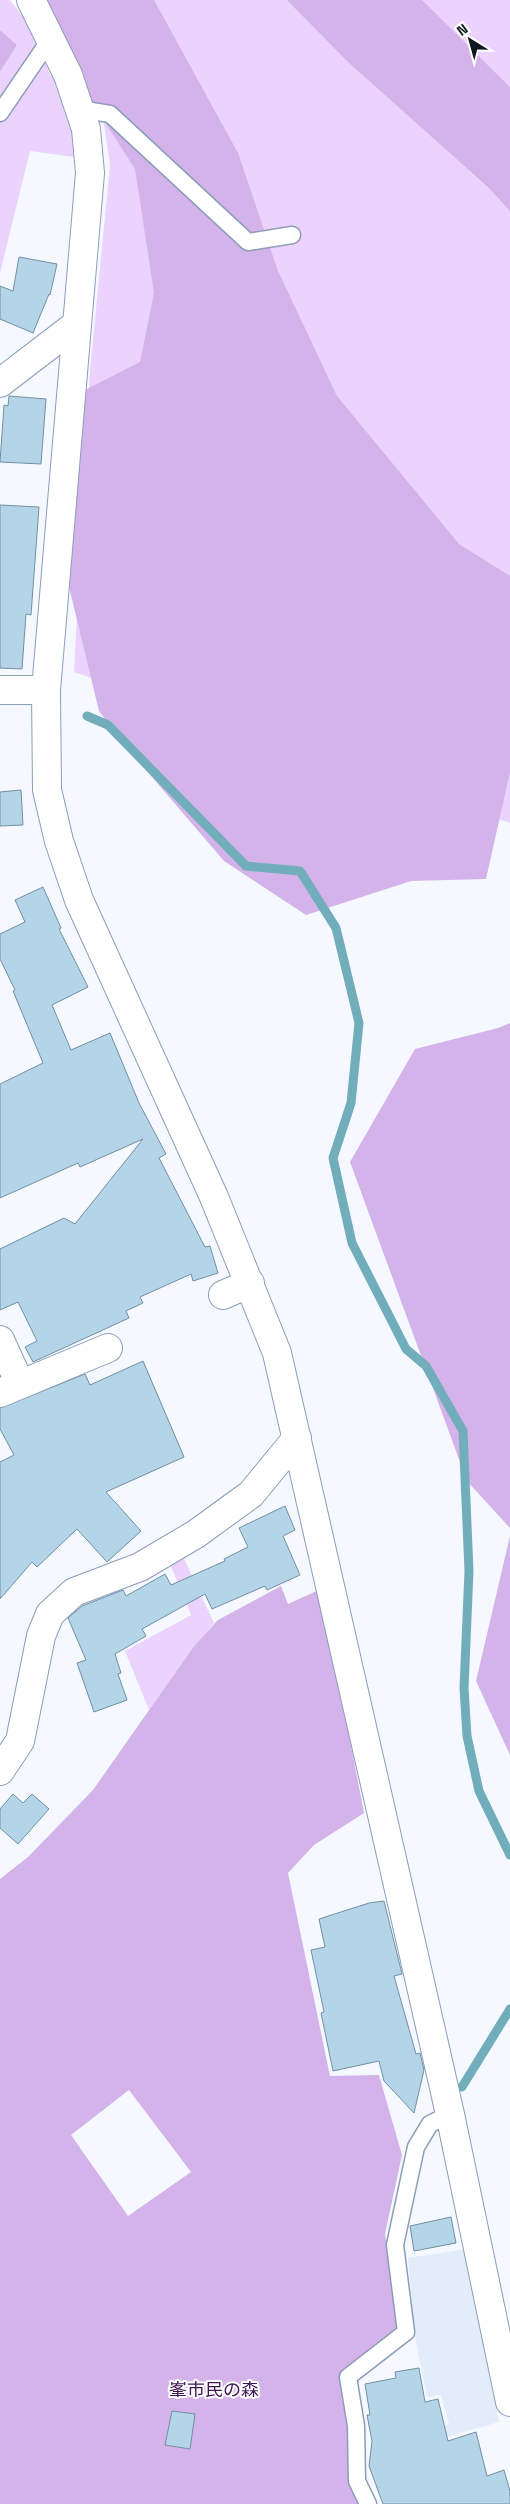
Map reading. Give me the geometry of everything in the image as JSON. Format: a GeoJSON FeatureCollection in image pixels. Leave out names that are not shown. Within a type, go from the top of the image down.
{"type":"FeatureCollection","features":[{"type":"Feature","properties":{"kind":"street"},"geometry":{"type":"LineString","coordinates":[[30,0],[68,74],[86,129],[90,173],[46,690],[47,790],[59,841],[79,900],[214,1197],[250,1282],[277,1353],[450,2114],[510,2402]]}},
{"type":"Feature","properties":{"kind":"street"},"geometry":{"type":"LineString","coordinates":[[0,383],[77,324]]}},
{"type":"Feature","properties":{"kind":"street"},"geometry":{"type":"LineString","coordinates":[[0,690],[46,690]]}},
{"type":"Feature","properties":{"kind":"street"},"geometry":{"type":"LineString","coordinates":[[223,1295],[250,1282]]}},
{"type":"Feature","properties":{"kind":"street"},"geometry":{"type":"LineString","coordinates":[[0,1340],[10,1389],[108,1348]]}},
{"type":"Feature","properties":{"kind":"street"},"geometry":{"type":"LineString","coordinates":[[0,1771],[20,1741],[42,1636],[50,1614],[74,1592],[140,1567],[196,1534],[251,1494],[297,1438]]}},
{"type":"Feature","properties":{"kind":"lane"},"geometry":{"type":"LineString","coordinates":[[0,113],[51,38]]}},
{"type":"Feature","properties":{"kind":"lane"},"geometry":{"type":"LineString","coordinates":[[80,109],[110,114],[248,242],[292,235]]}},
{"type":"Feature","properties":{"kind":"lane"},"geometry":{"type":"LineString","coordinates":[[368,2504],[357,2481],[356,2426],[348,2377],[406,2332],[395,2245],[416,2147],[430,2124],[450,2114]]}},
{"type":"Feature","properties":{"kind":"shaded area"},"geometry":{"type":"Polygon","coordinates":[[[0,0],[10,0],[31,28],[50,75],[59,78],[72,118],[74,157],[30,151],[0,273],[0,72],[17,45],[0,30],[0,0]]]}},
{"type":"Feature","properties":{"kind":"shaded area"},"geometry":{"type":"Polygon","coordinates":[[[45,0],[510,0],[510,823],[74,672],[90,370],[110,165],[101,104],[45,0]]]}},
{"type":"Feature","properties":{"kind":"shaded area"},"geometry":{"type":"Polygon","coordinates":[[[180,1550],[214,1623],[194,1646],[149,1710],[125,1651],[191,1615],[168,1559],[180,1550]]]}},
{"type":"Feature","properties":{"kind":"shaded area"},"geometry":{"type":"Polygon","coordinates":[[[466,2249],[499,2422],[415,2446],[412,2434],[449,2424],[441,2395],[427,2397],[415,2337],[408,2258],[466,2249]]]}},
{"type":"Feature","properties":{"kind":"green space"},"geometry":{"type":"Polygon","coordinates":[[[44,0],[154,0],[238,153],[278,271],[337,396],[459,544],[510,576],[510,772],[486,879],[411,881],[306,915],[224,861],[127,748],[99,711],[63,562],[77,394],[140,362],[154,293],[135,169],[62,55],[44,0]]]}},
{"type":"Feature","properties":{"kind":"green space"},"geometry":{"type":"Polygon","coordinates":[[[287,0],[422,0],[510,87],[510,211],[489,188],[348,62],[287,0]]]}},
{"type":"Feature","properties":{"kind":"green space"},"geometry":{"type":"Polygon","coordinates":[[[0,30],[17,45],[0,72],[0,30]]]}},
{"type":"Feature","properties":{"kind":"green space"},"geometry":{"type":"Polygon","coordinates":[[[510,1023],[510,1528],[467,1481],[350,1162],[415,1049],[498,1028],[510,1023]]]}},
{"type":"Feature","properties":{"kind":"green space"},"geometry":{"type":"Polygon","coordinates":[[[510,1536],[510,1755],[476,1681],[510,1536]]]}},
{"type":"Feature","properties":{"kind":"green space","name":"峯市民の森"},"geometry":{"type":"Polygon","coordinates":[[[281,1586],[288,1604],[321,1589],[364,1813],[314,1845],[288,1873],[330,2076],[379,2075],[402,2155],[385,2234],[401,2324],[345,2368],[349,2482],[360,2504],[0,2504],[0,1879],[28,1857],[93,1790],[194,1646],[218,1620],[281,1586]],[[129,2090],[71,2135],[128,2216],[191,2172],[129,2090]]]}},
{"type":"Feature","properties":{"kind":"building"},"geometry":{"type":"Polygon","coordinates":[[[19,257],[57,264],[50,295],[33,333],[0,319],[0,286],[13,291],[19,257]]]}},
{"type":"Feature","properties":{"kind":"building"},"geometry":{"type":"Polygon","coordinates":[[[9,396],[46,399],[41,464],[0,462],[4,405],[8,406],[9,396]]]}},
{"type":"Feature","properties":{"kind":"building"},"geometry":{"type":"Polygon","coordinates":[[[0,505],[39,507],[31,615],[26,614],[22,669],[0,668],[0,505]]]}},
{"type":"Feature","properties":{"kind":"building"},"geometry":{"type":"Polygon","coordinates":[[[21,790],[23,825],[0,826],[0,792],[21,790]]]}},
{"type":"Feature","properties":{"kind":"building"},"geometry":{"type":"Polygon","coordinates":[[[43,887],[61,928],[59,929],[88,987],[52,1005],[71,1050],[110,1033],[139,1103],[166,1154],[159,1158],[205,1247],[210,1246],[218,1273],[193,1281],[191,1274],[140,1297],[143,1303],[126,1311],[129,1318],[33,1362],[25,1347],[37,1341],[18,1302],[0,1310],[0,1249],[64,1218],[75,1224],[143,1139],[80,1167],[78,1163],[0,1198],[0,1084],[43,1063],[13,991],[15,990],[0,959],[0,934],[25,922],[15,900],[43,887]]]}},
{"type":"Feature","properties":{"kind":"building"},"geometry":{"type":"Polygon","coordinates":[[[143,1361],[184,1457],[106,1492],[141,1531],[107,1562],[77,1529],[37,1567],[32,1562],[0,1599],[0,1462],[14,1455],[0,1429],[0,1408],[85,1374],[90,1385],[143,1361]]]}},
{"type":"Feature","properties":{"kind":"building"},"geometry":{"type":"Polygon","coordinates":[[[285,1506],[295,1530],[283,1536],[300,1575],[267,1590],[265,1586],[212,1609],[205,1594],[142,1629],[146,1636],[115,1654],[121,1673],[118,1674],[127,1700],[94,1712],[77,1663],[86,1660],[68,1618],[82,1606],[123,1590],[126,1596],[165,1574],[171,1585],[225,1561],[224,1559],[248,1547],[239,1528],[285,1506]]]}},
{"type":"Feature","properties":{"kind":"building"},"geometry":{"type":"Polygon","coordinates":[[[13,1794],[23,1803],[32,1794],[49,1809],[18,1844],[0,1828],[0,1809],[13,1794]]]}},
{"type":"Feature","properties":{"kind":"building"},"geometry":{"type":"Polygon","coordinates":[[[384,1901],[402,1974],[394,1976],[416,2054],[420,2053],[424,2070],[414,2113],[384,2081],[379,2061],[333,2071],[321,2013],[324,2012],[311,1950],[325,1947],[319,1919],[369,1903],[384,1901]]]}},
{"type":"Feature","properties":{"kind":"building"},"geometry":{"type":"Polygon","coordinates":[[[451,2217],[456,2243],[414,2251],[410,2226],[451,2217]]]}},
{"type":"Feature","properties":{"kind":"building"},"geometry":{"type":"Polygon","coordinates":[[[419,2368],[425,2402],[438,2399],[448,2441],[476,2432],[487,2476],[504,2470],[510,2491],[510,2504],[383,2504],[369,2466],[372,2441],[367,2415],[370,2415],[365,2384],[396,2378],[395,2372],[419,2368]]]}},
{"type":"Feature","properties":{"kind":"building"},"geometry":{"type":"Polygon","coordinates":[[[172,2411],[195,2414],[190,2449],[165,2445],[172,2411]]]}},
{"type":"Feature","properties":{"kind":"waterway"},"geometry":{"type":"LineString","coordinates":[[87,716],[108,725],[246,866],[300,871],[336,928],[359,1023],[351,1103],[333,1158],[352,1243],[406,1349],[426,1366],[463,1431],[469,1571],[464,1688],[467,1736],[479,1791],[510,1855]]}},
{"type":"Feature","properties":{"kind":"waterway"},"geometry":{"type":"LineString","coordinates":[[462,2087],[510,2009]]}}]}
